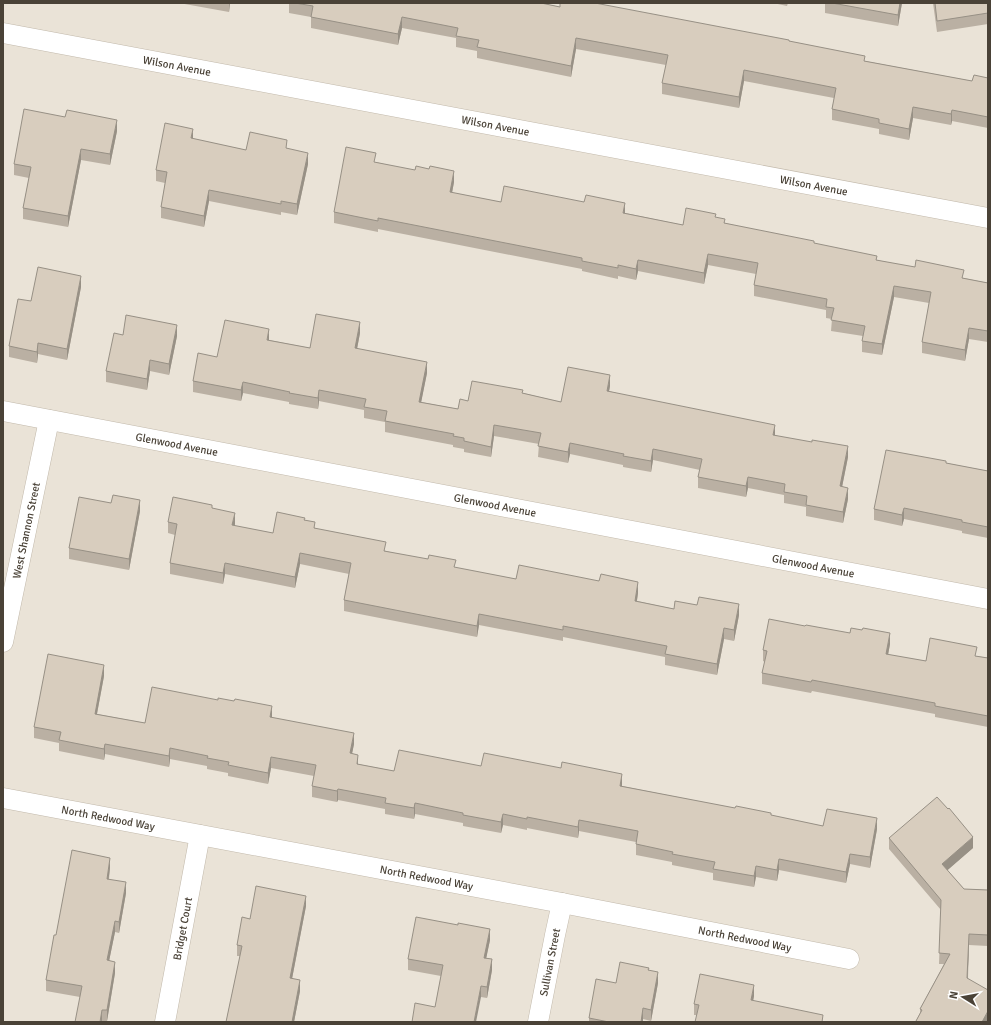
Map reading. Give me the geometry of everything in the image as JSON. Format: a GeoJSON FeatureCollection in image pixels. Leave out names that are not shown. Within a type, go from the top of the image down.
{"type":"FeatureCollection","features":[{"type":"Feature","properties":{"kind":"street","name":"Wilson Avenue"},"geometry":{"type":"LineString","coordinates":[[3,33],[988,218]]}},
{"type":"Feature","properties":{"kind":"street","name":"Glenwood Avenue"},"geometry":{"type":"LineString","coordinates":[[3,411],[988,599]]}},
{"type":"Feature","properties":{"kind":"street","name":"West Shannon Street"},"geometry":{"type":"LineString","coordinates":[[3,642],[49,420]]}},
{"type":"Feature","properties":{"kind":"street","name":"North Redwood Way"},"geometry":{"type":"LineString","coordinates":[[3,798],[200,834],[850,959]]}},
{"type":"Feature","properties":{"kind":"street","name":"Bridget Court"},"geometry":{"type":"LineString","coordinates":[[165,1022],[200,834]]}},
{"type":"Feature","properties":{"kind":"street","name":"Sullivan Street"},"geometry":{"type":"LineString","coordinates":[[538,1022],[562,903]]}},
{"type":"Feature","properties":{"kind":"shaded area"},"geometry":{"type":"Polygon","coordinates":[[[3,3],[988,3],[988,1022],[3,1022],[3,3]]]}},
{"type":"Feature","properties":{"kind":"building"},"geometry":{"type":"Polygon","coordinates":[[[295,3],[541,3],[560,7],[560,3],[595,3],[865,56],[864,61],[972,81],[974,75],[988,78],[988,117],[952,110],[951,114],[913,107],[909,129],[879,123],[879,119],[832,109],[836,88],[744,70],[739,97],[662,83],[668,55],[576,38],[571,66],[477,47],[479,40],[456,36],[458,28],[402,17],[398,34],[311,17],[313,6],[295,3]]]}},
{"type":"Feature","properties":{"kind":"building"},"geometry":{"type":"Polygon","coordinates":[[[832,3],[900,3],[898,15],[832,3]]]}},
{"type":"Feature","properties":{"kind":"building"},"geometry":{"type":"Polygon","coordinates":[[[935,3],[988,3],[988,13],[937,21],[935,3]]]}},
{"type":"Feature","properties":{"kind":"building"},"geometry":{"type":"Polygon","coordinates":[[[24,109],[65,117],[67,110],[117,120],[110,154],[81,149],[68,216],[23,208],[31,167],[14,164],[24,109]]]}},
{"type":"Feature","properties":{"kind":"building"},"geometry":{"type":"Polygon","coordinates":[[[165,123],[193,129],[191,138],[246,150],[250,132],[287,140],[286,148],[308,153],[297,204],[281,201],[281,204],[209,190],[204,216],[161,207],[167,172],[156,170],[165,123]]]}},
{"type":"Feature","properties":{"kind":"building"},"geometry":{"type":"Polygon","coordinates":[[[346,147],[376,153],[374,162],[415,170],[416,166],[429,169],[430,166],[454,171],[450,192],[501,202],[504,186],[584,202],[586,195],[625,203],[623,213],[683,225],[686,208],[716,214],[715,217],[725,219],[724,223],[814,241],[814,243],[877,256],[876,260],[915,267],[916,260],[964,270],[962,278],[988,283],[988,331],[969,328],[965,350],[922,342],[931,292],[894,286],[882,344],[862,341],[865,326],[831,320],[834,308],[826,307],[827,299],[754,285],[758,263],[708,254],[704,273],[638,260],[636,269],[618,265],[618,268],[582,261],[582,258],[378,218],[378,221],[334,212],[346,147]]]}},
{"type":"Feature","properties":{"kind":"building"},"geometry":{"type":"Polygon","coordinates":[[[38,267],[81,276],[67,349],[38,343],[37,352],[9,346],[18,299],[31,301],[38,267]]]}},
{"type":"Feature","properties":{"kind":"building"},"geometry":{"type":"Polygon","coordinates":[[[316,314],[360,322],[355,348],[427,362],[419,402],[458,409],[460,399],[468,401],[472,381],[523,390],[522,393],[561,402],[568,367],[610,375],[607,391],[775,425],[773,435],[812,442],[812,440],[848,446],[840,486],[848,488],[843,512],[806,505],[807,496],[784,492],[785,484],[748,477],[746,486],[698,477],[702,459],[653,449],[651,461],[570,443],[568,452],[538,446],[541,433],[494,425],[491,447],[464,441],[464,438],[453,436],[454,434],[385,421],[387,411],[364,407],[366,399],[319,390],[318,398],[243,382],[241,390],[193,381],[198,353],[217,357],[225,320],[269,329],[267,340],[310,348],[316,314]]]}},
{"type":"Feature","properties":{"kind":"building"},"geometry":{"type":"Polygon","coordinates":[[[126,315],[177,325],[169,364],[150,360],[147,379],[106,371],[114,333],[123,335],[126,315]]]}},
{"type":"Feature","properties":{"kind":"building"},"geometry":{"type":"Polygon","coordinates":[[[886,450],[946,461],[946,463],[988,471],[988,527],[904,508],[902,515],[874,509],[886,450]]]}},
{"type":"Feature","properties":{"kind":"building"},"geometry":{"type":"Polygon","coordinates":[[[113,495],[140,500],[129,559],[69,548],[79,497],[111,503],[113,495]]]}},
{"type":"Feature","properties":{"kind":"building"},"geometry":{"type":"Polygon","coordinates":[[[173,497],[212,505],[212,508],[235,513],[232,525],[273,533],[277,512],[305,518],[304,520],[315,522],[314,528],[386,542],[384,551],[428,559],[429,555],[456,560],[454,567],[516,579],[519,565],[599,581],[601,574],[638,582],[635,601],[674,609],[675,601],[697,605],[699,597],[739,604],[734,630],[724,628],[717,664],[665,654],[667,646],[563,626],[563,630],[479,614],[477,626],[344,600],[351,563],[300,553],[295,577],[225,563],[223,573],[170,563],[177,524],[168,522],[173,497]]]}},
{"type":"Feature","properties":{"kind":"building"},"geometry":{"type":"Polygon","coordinates":[[[769,619],[850,633],[851,628],[862,630],[863,628],[890,633],[886,654],[926,661],[930,638],[977,647],[975,656],[988,658],[988,716],[935,706],[935,703],[812,680],[811,682],[762,673],[767,651],[763,650],[769,619]]]}},
{"type":"Feature","properties":{"kind":"building"},"geometry":{"type":"Polygon","coordinates":[[[48,654],[104,665],[95,714],[145,723],[152,687],[218,700],[218,698],[234,701],[235,699],[272,706],[270,717],[354,733],[350,753],[358,755],[357,764],[394,771],[399,750],[481,766],[484,753],[561,768],[562,762],[622,774],[620,786],[735,808],[736,806],[823,826],[827,809],[877,818],[870,857],[850,854],[846,872],[779,859],[777,870],[756,866],[754,876],[713,869],[715,862],[672,854],[673,852],[636,844],[638,831],[579,820],[578,827],[503,814],[501,822],[463,815],[463,813],[415,803],[414,808],[385,803],[386,798],[338,789],[337,791],[312,786],[316,765],[271,757],[268,773],[228,765],[229,762],[170,748],[169,756],[105,744],[104,749],[59,740],[61,732],[34,727],[48,654]]]}},
{"type":"Feature","properties":{"kind":"building"},"geometry":{"type":"Polygon","coordinates":[[[937,797],[948,809],[949,808],[973,837],[942,864],[964,889],[988,890],[988,935],[969,934],[967,978],[988,990],[988,1011],[982,1022],[916,1021],[922,1010],[920,1009],[950,954],[939,953],[941,900],[889,838],[937,797]]]}},
{"type":"Feature","properties":{"kind":"building"},"geometry":{"type":"Polygon","coordinates":[[[72,850],[110,858],[107,879],[126,882],[119,922],[115,921],[107,960],[115,962],[107,1010],[102,1010],[100,1022],[75,1022],[82,986],[46,980],[72,850]]]}},
{"type":"Feature","properties":{"kind":"building"},"geometry":{"type":"Polygon","coordinates":[[[256,886],[306,896],[290,978],[300,980],[292,1022],[226,1022],[242,946],[237,945],[242,917],[250,919],[256,886]]]}},
{"type":"Feature","properties":{"kind":"building"},"geometry":{"type":"Polygon","coordinates":[[[416,917],[490,929],[484,958],[492,959],[487,987],[481,986],[474,1022],[412,1022],[415,1003],[435,1007],[443,965],[408,959],[416,917]]]}},
{"type":"Feature","properties":{"kind":"building"},"geometry":{"type":"Polygon","coordinates":[[[620,962],[649,968],[648,970],[658,972],[651,1010],[643,1008],[641,1022],[609,1022],[589,1018],[596,979],[616,983],[620,962]]]}},
{"type":"Feature","properties":{"kind":"building"},"geometry":{"type":"Polygon","coordinates":[[[700,974],[754,985],[751,1000],[823,1015],[822,1022],[695,1022],[699,1005],[694,1004],[700,974]]]}}]}
